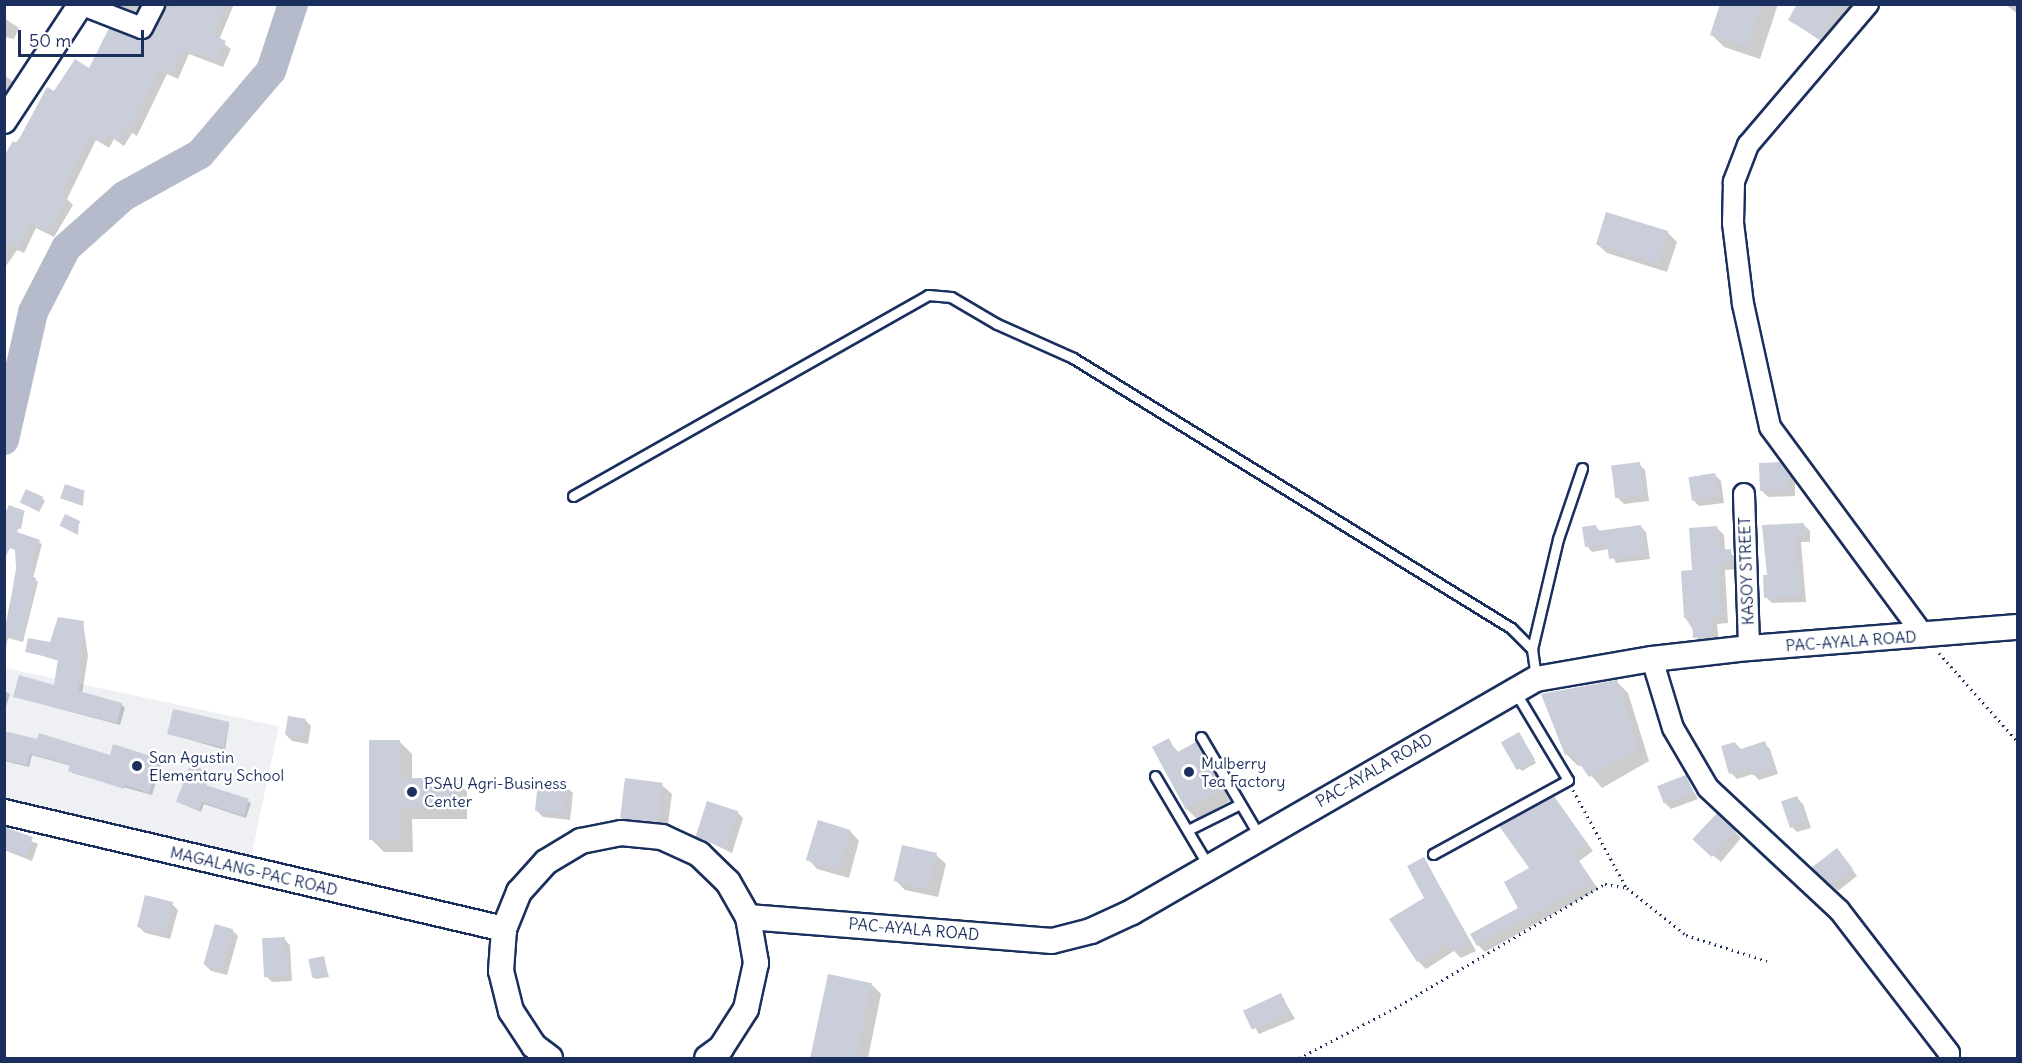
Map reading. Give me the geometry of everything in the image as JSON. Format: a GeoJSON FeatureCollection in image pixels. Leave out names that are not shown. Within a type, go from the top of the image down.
{"type":"FeatureCollection","features":[{"type":"Feature","properties":{"kind":"street"},"geometry":{"type":"LineString","coordinates":[[6,116],[81,5],[142,28],[154,4]]}},
{"type":"Feature","properties":{"kind":"street"},"geometry":{"type":"LineString","coordinates":[[1868,4],[1748,145],[1734,182],[1733,223],[1743,304],[1770,427],[1924,636]]}},
{"type":"Feature","properties":{"kind":"street","name":"KASOY STREET"},"geometry":{"type":"LineString","coordinates":[[1744,494],[1749,648]]}},
{"type":"Feature","properties":{"kind":"street","name":"PAC-AYALA ROAD"},"geometry":{"type":"LineString","coordinates":[[748,917],[1052,941],[1090,931],[1132,912],[1525,683],[1652,659],[1749,648],[2018,627]]}},
{"type":"Feature","properties":{"kind":"street"},"geometry":{"type":"LineString","coordinates":[[1652,659],[1673,728],[1708,788],[1839,910],[1949,1053],[1949,1059]]}},
{"type":"Feature","properties":{"kind":"street","name":"MAGALANG-PAC ROAD"},"geometry":{"type":"LineString","coordinates":[[4,812],[504,929]]}},
{"type":"Feature","properties":{"kind":"street"},"geometry":{"type":"LineString","coordinates":[[550,1059],[534,1046],[511,1011],[501,971],[504,929],[519,892],[546,862],[581,841],[621,833],[662,837],[699,854],[728,882],[748,917],[756,963],[746,1009],[720,1055]]}},
{"type":"Feature","properties":{"kind":"lane"},"geometry":{"type":"LineString","coordinates":[[573,495],[928,295],[951,297],[997,324],[1072,358],[1234,454],[1433,583],[1511,628],[1532,649]]}},
{"type":"Feature","properties":{"kind":"lane"},"geometry":{"type":"LineString","coordinates":[[1433,854],[1568,780],[1520,706],[1558,539],[1582,468]]}},
{"type":"Feature","properties":{"kind":"lane"},"geometry":{"type":"LineString","coordinates":[[1201,737],[1238,805],[1260,837]]}},
{"type":"Feature","properties":{"kind":"lane"},"geometry":{"type":"LineString","coordinates":[[1155,776],[1209,867]]}},
{"type":"Feature","properties":{"kind":"lane"},"geometry":{"type":"LineString","coordinates":[[1188,830],[1238,805]]}},
{"type":"Feature","properties":{"kind":"path"},"geometry":{"type":"LineString","coordinates":[[1924,636],[2018,742]]}},
{"type":"Feature","properties":{"kind":"path"},"geometry":{"type":"LineString","coordinates":[[1568,780],[1627,888],[1686,935],[1767,961]]}},
{"type":"Feature","properties":{"kind":"path"},"geometry":{"type":"LineString","coordinates":[[1299,1059],[1395,1008],[1605,884],[1627,888]]}},
{"type":"Feature","properties":{"kind":"shaded area","name":"San Agustin Elementary School"},"geometry":{"type":"Polygon","coordinates":[[[5,668],[279,726],[250,860],[4,808],[5,668]]]}},
{"type":"Feature","properties":{"kind":"building"},"geometry":{"type":"Polygon","coordinates":[[[172,4],[225,4],[213,35],[226,41],[217,61],[183,49],[172,74],[160,69],[130,131],[125,128],[117,141],[108,134],[102,143],[90,135],[60,194],[68,198],[48,232],[30,223],[17,248],[4,242],[4,156],[13,141],[17,143],[47,87],[54,91],[75,59],[89,68],[109,28],[144,40],[172,4]]]}},
{"type":"Feature","properties":{"kind":"building"},"geometry":{"type":"Polygon","coordinates":[[[1720,4],[1761,4],[1747,47],[1710,35],[1720,4]]]}},
{"type":"Feature","properties":{"kind":"building"},"geometry":{"type":"Polygon","coordinates":[[[1797,4],[1842,4],[1821,40],[1788,20],[1797,4]]]}},
{"type":"Feature","properties":{"kind":"building"},"geometry":{"type":"Polygon","coordinates":[[[1606,212],[1668,231],[1658,264],[1596,245],[1606,212]]]}},
{"type":"Feature","properties":{"kind":"building"},"geometry":{"type":"Polygon","coordinates":[[[1640,462],[1644,495],[1615,498],[1611,466],[1640,462]]]}},
{"type":"Feature","properties":{"kind":"building"},"geometry":{"type":"Polygon","coordinates":[[[1781,462],[1789,473],[1790,490],[1760,491],[1759,463],[1781,462]]]}},
{"type":"Feature","properties":{"kind":"building"},"geometry":{"type":"Polygon","coordinates":[[[1715,473],[1719,497],[1692,501],[1688,477],[1715,473]]]}},
{"type":"Feature","properties":{"kind":"building"},"geometry":{"type":"Polygon","coordinates":[[[65,484],[85,491],[80,505],[60,498],[65,484]]]}},
{"type":"Feature","properties":{"kind":"building"},"geometry":{"type":"Polygon","coordinates":[[[26,489],[43,497],[37,511],[20,503],[26,489]]]}},
{"type":"Feature","properties":{"kind":"building"},"geometry":{"type":"Polygon","coordinates":[[[9,505],[25,511],[17,532],[40,540],[32,561],[36,563],[30,576],[36,578],[21,640],[6,636],[16,568],[15,550],[10,548],[4,560],[4,515],[9,505]]]}},
{"type":"Feature","properties":{"kind":"building"},"geometry":{"type":"Polygon","coordinates":[[[65,514],[80,521],[75,533],[60,526],[65,514]]]}},
{"type":"Feature","properties":{"kind":"building"},"geometry":{"type":"Polygon","coordinates":[[[1804,523],[1805,536],[1796,537],[1800,596],[1764,598],[1763,575],[1767,575],[1762,525],[1804,523]]]}},
{"type":"Feature","properties":{"kind":"building"},"geometry":{"type":"Polygon","coordinates":[[[1596,525],[1597,531],[1641,525],[1645,554],[1609,559],[1607,544],[1585,547],[1582,527],[1596,525]]]}},
{"type":"Feature","properties":{"kind":"building"},"geometry":{"type":"Polygon","coordinates":[[[1717,526],[1719,550],[1731,549],[1732,562],[1718,562],[1721,616],[1710,616],[1712,636],[1693,638],[1692,618],[1684,618],[1681,571],[1692,570],[1689,528],[1717,526]]]}},
{"type":"Feature","properties":{"kind":"building"},"geometry":{"type":"Polygon","coordinates":[[[58,617],[84,621],[79,691],[122,703],[117,723],[13,697],[19,675],[54,685],[58,659],[25,652],[28,638],[50,642],[58,617]]]}},
{"type":"Feature","properties":{"kind":"building"},"geometry":{"type":"Polygon","coordinates":[[[1617,680],[1638,749],[1589,777],[1572,753],[1565,755],[1541,694],[1617,680]]]}},
{"type":"Feature","properties":{"kind":"building"},"geometry":{"type":"Polygon","coordinates":[[[173,709],[230,722],[224,747],[167,734],[173,709]]]}},
{"type":"Feature","properties":{"kind":"building"},"geometry":{"type":"Polygon","coordinates":[[[288,716],[306,719],[303,738],[285,735],[288,716]]]}},
{"type":"Feature","properties":{"kind":"building"},"geometry":{"type":"Polygon","coordinates":[[[4,731],[37,739],[39,733],[110,755],[113,744],[160,759],[149,793],[125,785],[124,789],[68,771],[70,765],[30,753],[27,765],[4,760],[4,731]]]}},
{"type":"Feature","properties":{"kind":"building"},"geometry":{"type":"Polygon","coordinates":[[[1519,732],[1535,760],[1517,770],[1501,742],[1519,732]]]}},
{"type":"Feature","properties":{"kind":"building","name":"Mulberry Tea Factory"},"geometry":{"type":"Polygon","coordinates":[[[1169,738],[1176,753],[1196,742],[1222,791],[1186,810],[1152,747],[1169,738]]]}},
{"type":"Feature","properties":{"kind":"building","name":"PSAU Agri-Business Center"},"geometry":{"type":"Polygon","coordinates":[[[369,740],[400,740],[400,778],[455,778],[455,807],[400,807],[401,840],[369,840],[369,740]]]}},
{"type":"Feature","properties":{"kind":"building"},"geometry":{"type":"Polygon","coordinates":[[[1765,741],[1773,768],[1752,775],[1750,768],[1729,774],[1721,746],[1735,742],[1738,750],[1765,741]]]}},
{"type":"Feature","properties":{"kind":"building"},"geometry":{"type":"Polygon","coordinates":[[[190,765],[208,771],[203,784],[249,799],[244,816],[202,802],[199,810],[176,802],[190,765]]]}},
{"type":"Feature","properties":{"kind":"building"},"geometry":{"type":"Polygon","coordinates":[[[1686,775],[1693,793],[1664,804],[1657,786],[1686,775]]]}},
{"type":"Feature","properties":{"kind":"building"},"geometry":{"type":"Polygon","coordinates":[[[625,778],[663,783],[658,822],[620,818],[625,778]]]}},
{"type":"Feature","properties":{"kind":"building"},"geometry":{"type":"Polygon","coordinates":[[[538,782],[567,785],[564,814],[535,811],[538,782]]]}},
{"type":"Feature","properties":{"kind":"building"},"geometry":{"type":"Polygon","coordinates":[[[1554,796],[1587,843],[1573,853],[1592,881],[1477,946],[1470,934],[1518,908],[1504,882],[1529,868],[1499,826],[1554,796]]]}},
{"type":"Feature","properties":{"kind":"building"},"geometry":{"type":"Polygon","coordinates":[[[1797,796],[1806,822],[1790,828],[1781,802],[1797,796]]]}},
{"type":"Feature","properties":{"kind":"building"},"geometry":{"type":"Polygon","coordinates":[[[707,801],[738,811],[727,847],[695,837],[707,801]]]}},
{"type":"Feature","properties":{"kind":"building"},"geometry":{"type":"Polygon","coordinates":[[[1717,813],[1736,831],[1711,857],[1692,839],[1717,813]]]}},
{"type":"Feature","properties":{"kind":"building"},"geometry":{"type":"Polygon","coordinates":[[[818,820],[851,830],[838,870],[806,860],[818,820]]]}},
{"type":"Feature","properties":{"kind":"building"},"geometry":{"type":"Polygon","coordinates":[[[4,827],[33,837],[26,856],[4,848],[4,827]]]}},
{"type":"Feature","properties":{"kind":"building"},"geometry":{"type":"Polygon","coordinates":[[[902,845],[937,853],[929,889],[894,881],[902,845]]]}},
{"type":"Feature","properties":{"kind":"building"},"geometry":{"type":"Polygon","coordinates":[[[1837,848],[1853,869],[1831,886],[1811,868],[1837,848]]]}},
{"type":"Feature","properties":{"kind":"building"},"geometry":{"type":"Polygon","coordinates":[[[1424,857],[1469,942],[1452,951],[1448,943],[1417,962],[1389,919],[1424,898],[1407,866],[1424,857]]]}},
{"type":"Feature","properties":{"kind":"building"},"geometry":{"type":"Polygon","coordinates":[[[145,895],[173,902],[165,934],[137,927],[145,895]]]}},
{"type":"Feature","properties":{"kind":"building"},"geometry":{"type":"Polygon","coordinates":[[[215,924],[233,929],[222,970],[203,964],[215,924]]]}},
{"type":"Feature","properties":{"kind":"building"},"geometry":{"type":"Polygon","coordinates":[[[285,937],[287,976],[264,977],[262,938],[285,937]]]}},
{"type":"Feature","properties":{"kind":"building"},"geometry":{"type":"Polygon","coordinates":[[[324,956],[328,975],[312,978],[308,959],[324,956]]]}},
{"type":"Feature","properties":{"kind":"building"},"geometry":{"type":"Polygon","coordinates":[[[828,974],[872,983],[856,1058],[810,1058],[828,974]]]}},
{"type":"Feature","properties":{"kind":"building"},"geometry":{"type":"Polygon","coordinates":[[[1281,993],[1290,1012],[1252,1030],[1243,1011],[1281,993]]]}},
{"type":"Feature","properties":{"kind":"waterway"},"geometry":{"type":"LineString","coordinates":[[4,440],[33,312],[66,248],[124,196],[200,154],[271,71],[293,4]]}},
{"type":"Feature","properties":{"kind":"place","name":"San Agustin Elementary School"},"geometry":{"type":"Point","coordinates":[137,766]}},
{"type":"Feature","properties":{"kind":"place","name":"Mulberry Tea Factory"},"geometry":{"type":"Point","coordinates":[1189,772]}},
{"type":"Feature","properties":{"kind":"place","name":"PSAU Agri-Business Center"},"geometry":{"type":"Point","coordinates":[412,792]}}]}
